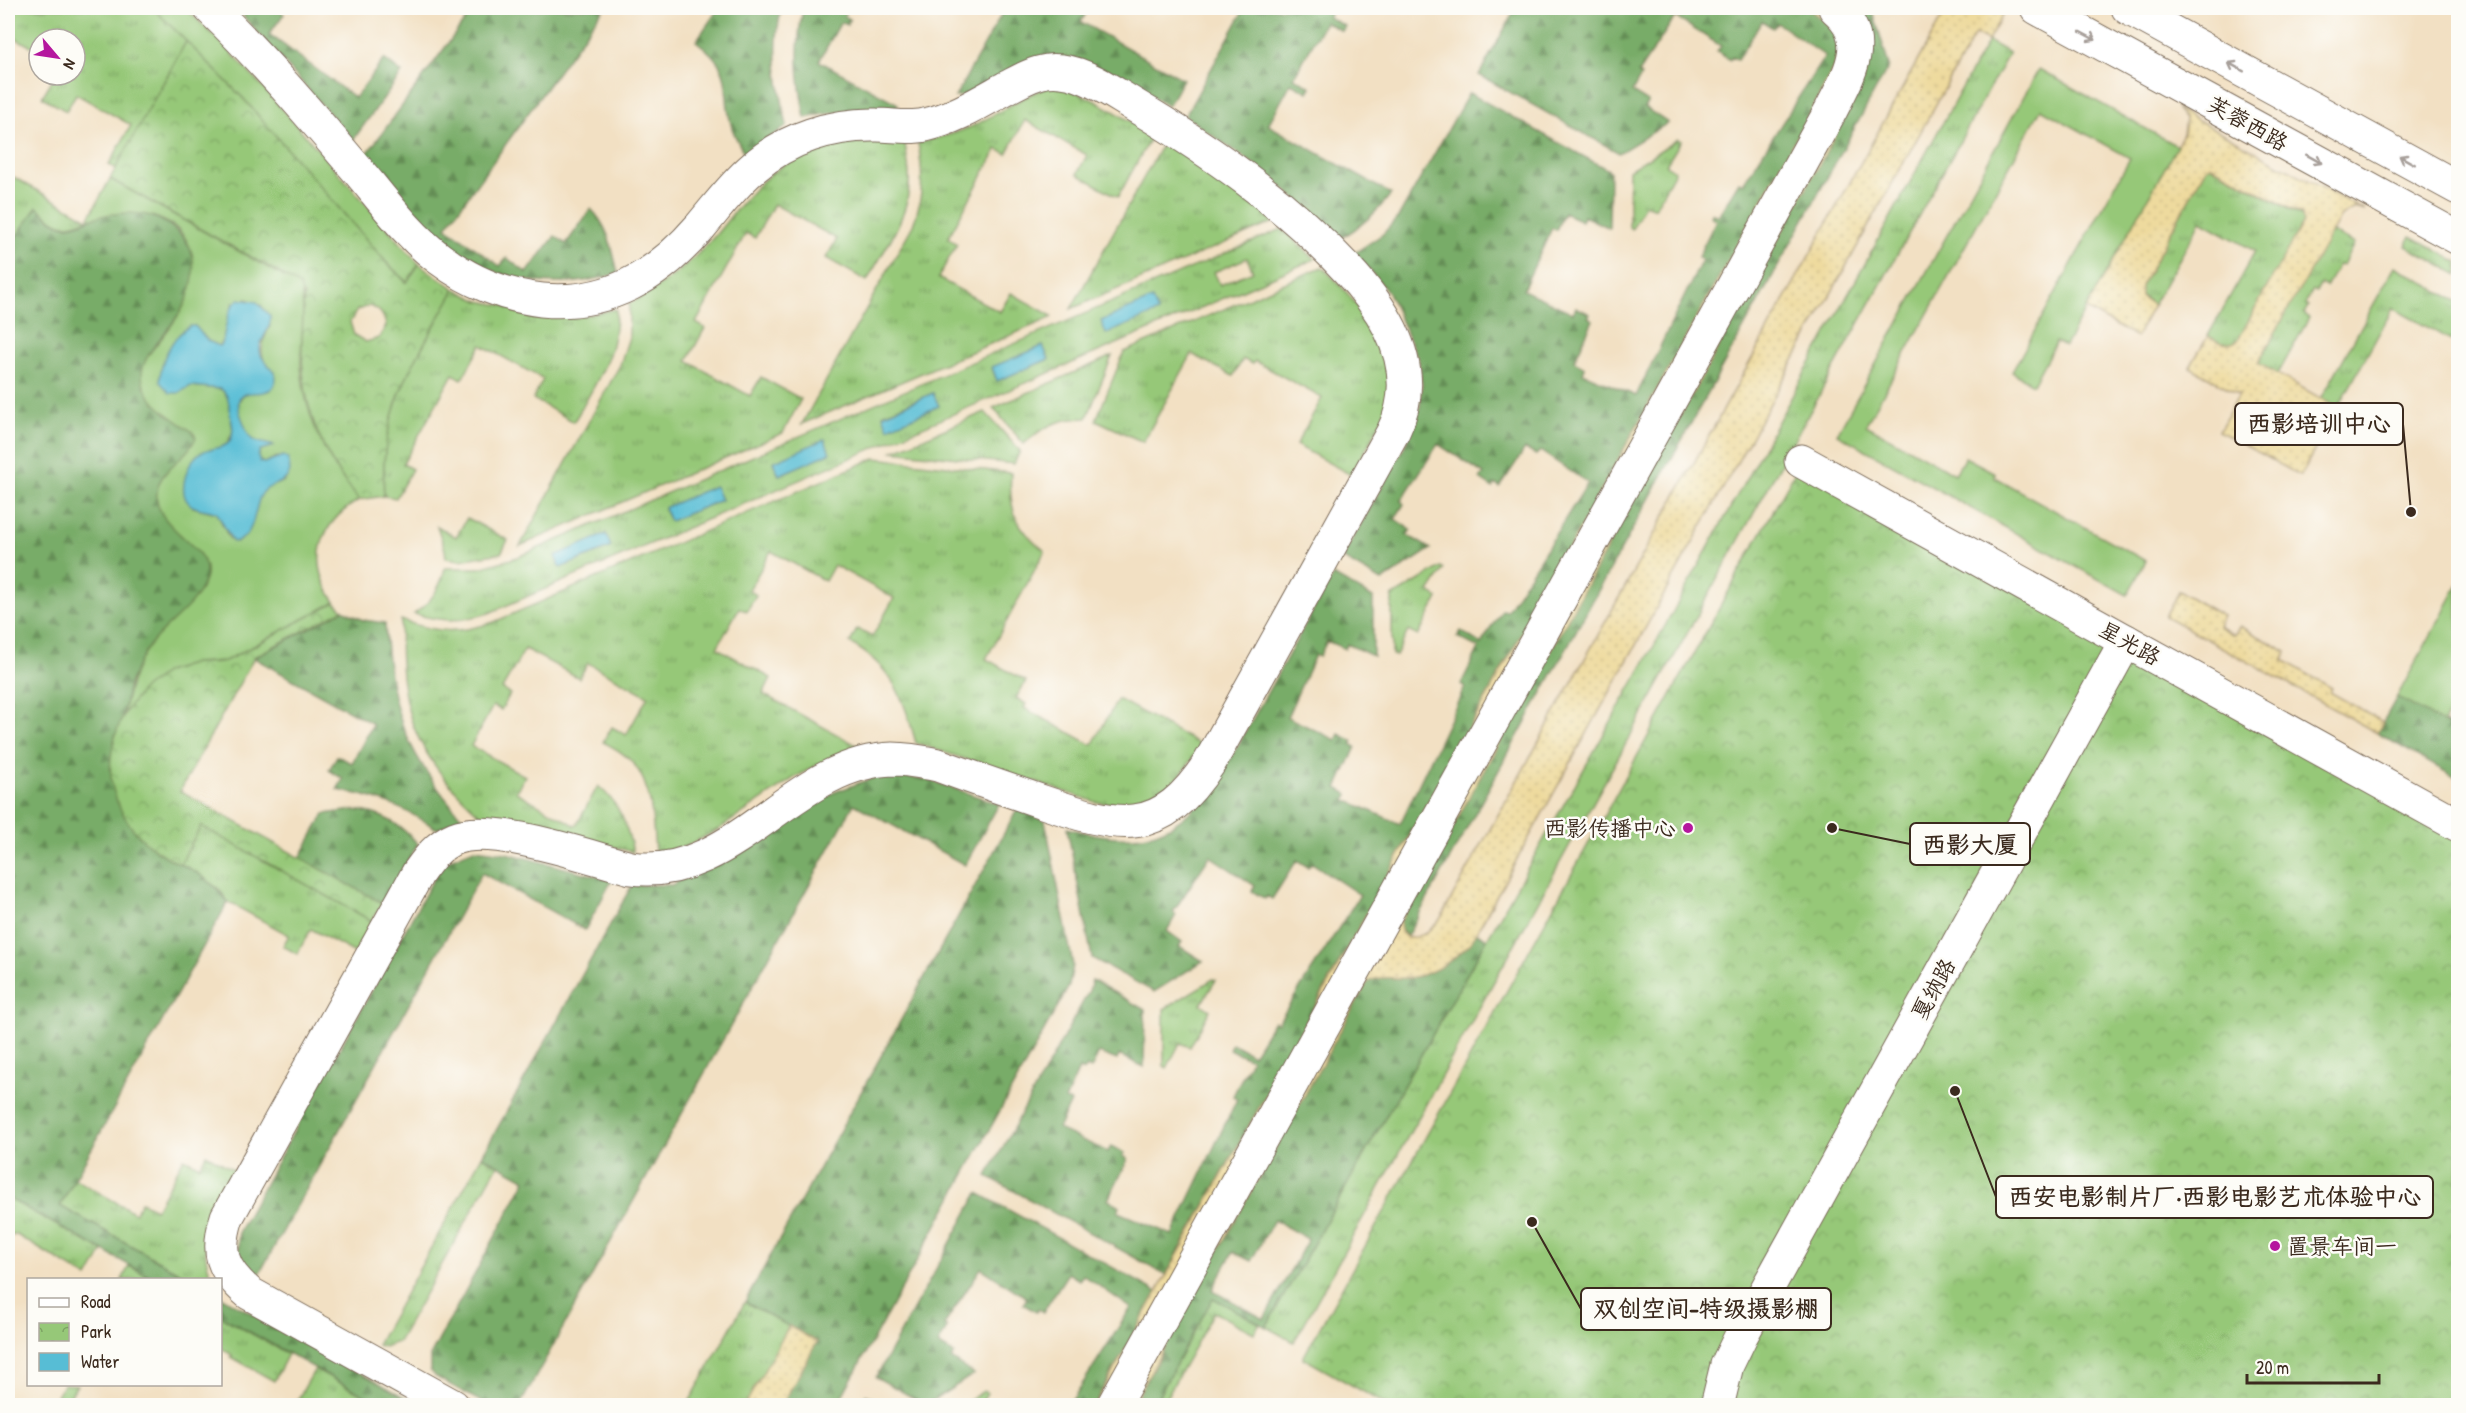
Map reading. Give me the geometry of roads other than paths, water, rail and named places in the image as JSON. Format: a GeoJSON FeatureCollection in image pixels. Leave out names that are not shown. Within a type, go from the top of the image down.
{"type":"FeatureCollection","features":[{"type":"Feature","properties":{"kind":"street"},"geometry":{"type":"LineString","coordinates":[[1113,1406],[1832,110],[1848,76],[1855,53],[1853,31],[1834,8]]}},
{"type":"Feature","properties":{"kind":"street","name":"芙蓉西路"},"geometry":{"type":"LineString","coordinates":[[2037,8],[2458,238]]}},
{"type":"Feature","properties":{"kind":"street","name":"芙蓉西路"},"geometry":{"type":"LineString","coordinates":[[2128,8],[2458,188]]}},
{"type":"Feature","properties":{"kind":"street"},"geometry":{"type":"LineString","coordinates":[[213,9],[276,77],[412,233],[440,259],[477,282],[503,292],[539,300],[574,301],[608,295],[640,279],[671,257],[755,165],[792,142],[821,131],[848,126],[924,125],[962,113],[1039,72],[1061,70],[1079,75],[1174,129],[1268,195],[1319,240],[1349,270],[1382,312],[1392,332],[1406,385],[1404,404],[1393,432],[1210,762],[1185,797],[1163,812],[1132,822],[1112,822],[1081,815],[938,765],[892,759],[862,764],[828,777],[708,855],[679,867],[651,871],[631,868],[504,835],[478,832],[454,838],[433,852],[412,883],[233,1206],[221,1238],[222,1259],[232,1278],[249,1293],[453,1406]]}},
{"type":"Feature","properties":{"kind":"street","name":"星光路"},"geometry":{"type":"LineString","coordinates":[[1801,460],[2458,825]]}},
{"type":"Feature","properties":{"kind":"street","name":"戛纳路"},"geometry":{"type":"LineString","coordinates":[[1717,1406],[1727,1365],[1740,1336],[2126,641]]}},
{"type":"Feature","properties":{"kind":"water"},"geometry":{"type":"Polygon","coordinates":[[[239,299],[257,302],[270,316],[269,326],[260,350],[263,359],[276,377],[276,382],[268,391],[248,393],[239,398],[241,416],[254,441],[275,446],[260,450],[258,457],[260,462],[264,463],[283,456],[288,459],[290,471],[284,480],[263,492],[249,531],[240,540],[233,542],[217,513],[194,507],[184,493],[187,470],[195,457],[204,451],[224,446],[230,441],[233,428],[227,397],[221,389],[191,386],[178,393],[170,393],[160,382],[164,358],[177,336],[190,326],[195,326],[208,341],[219,346],[222,344],[231,308],[239,299]]]}},
{"type":"Feature","properties":{"kind":"water"},"geometry":{"type":"Polygon","coordinates":[[[1152,299],[1158,312],[1106,334],[1101,321],[1152,299]]]}},
{"type":"Feature","properties":{"kind":"water"},"geometry":{"type":"Polygon","coordinates":[[[1043,346],[1049,359],[997,381],[992,367],[1043,346]]]}},
{"type":"Feature","properties":{"kind":"water"},"geometry":{"type":"Polygon","coordinates":[[[933,393],[939,406],[888,428],[883,415],[933,393]]]}},
{"type":"Feature","properties":{"kind":"water"},"geometry":{"type":"Polygon","coordinates":[[[825,439],[830,453],[779,475],[773,462],[825,439]]]}},
{"type":"Feature","properties":{"kind":"water"},"geometry":{"type":"Polygon","coordinates":[[[715,486],[721,500],[670,521],[664,508],[715,486]]]}},
{"type":"Feature","properties":{"kind":"water"},"geometry":{"type":"Polygon","coordinates":[[[606,534],[611,547],[560,568],[555,556],[606,534]]]}},
{"type":"Feature","properties":{"kind":"place","name":"西影培训中心"},"geometry":{"type":"Point","coordinates":[2411,512]}},
{"type":"Feature","properties":{"kind":"place","name":"西影传播中心"},"geometry":{"type":"Point","coordinates":[1688,828]}},
{"type":"Feature","properties":{"kind":"place","name":"西影大厦"},"geometry":{"type":"Point","coordinates":[1832,828]}},
{"type":"Feature","properties":{"kind":"place","name":"西安电影制片厂·西影电影艺术体验中心"},"geometry":{"type":"Point","coordinates":[1955,1091]}},
{"type":"Feature","properties":{"kind":"place","name":"双创空间-特级摄影棚"},"geometry":{"type":"Point","coordinates":[1532,1222]}},
{"type":"Feature","properties":{"kind":"place","name":"置景车间一"},"geometry":{"type":"Point","coordinates":[2275,1246]}}]}
